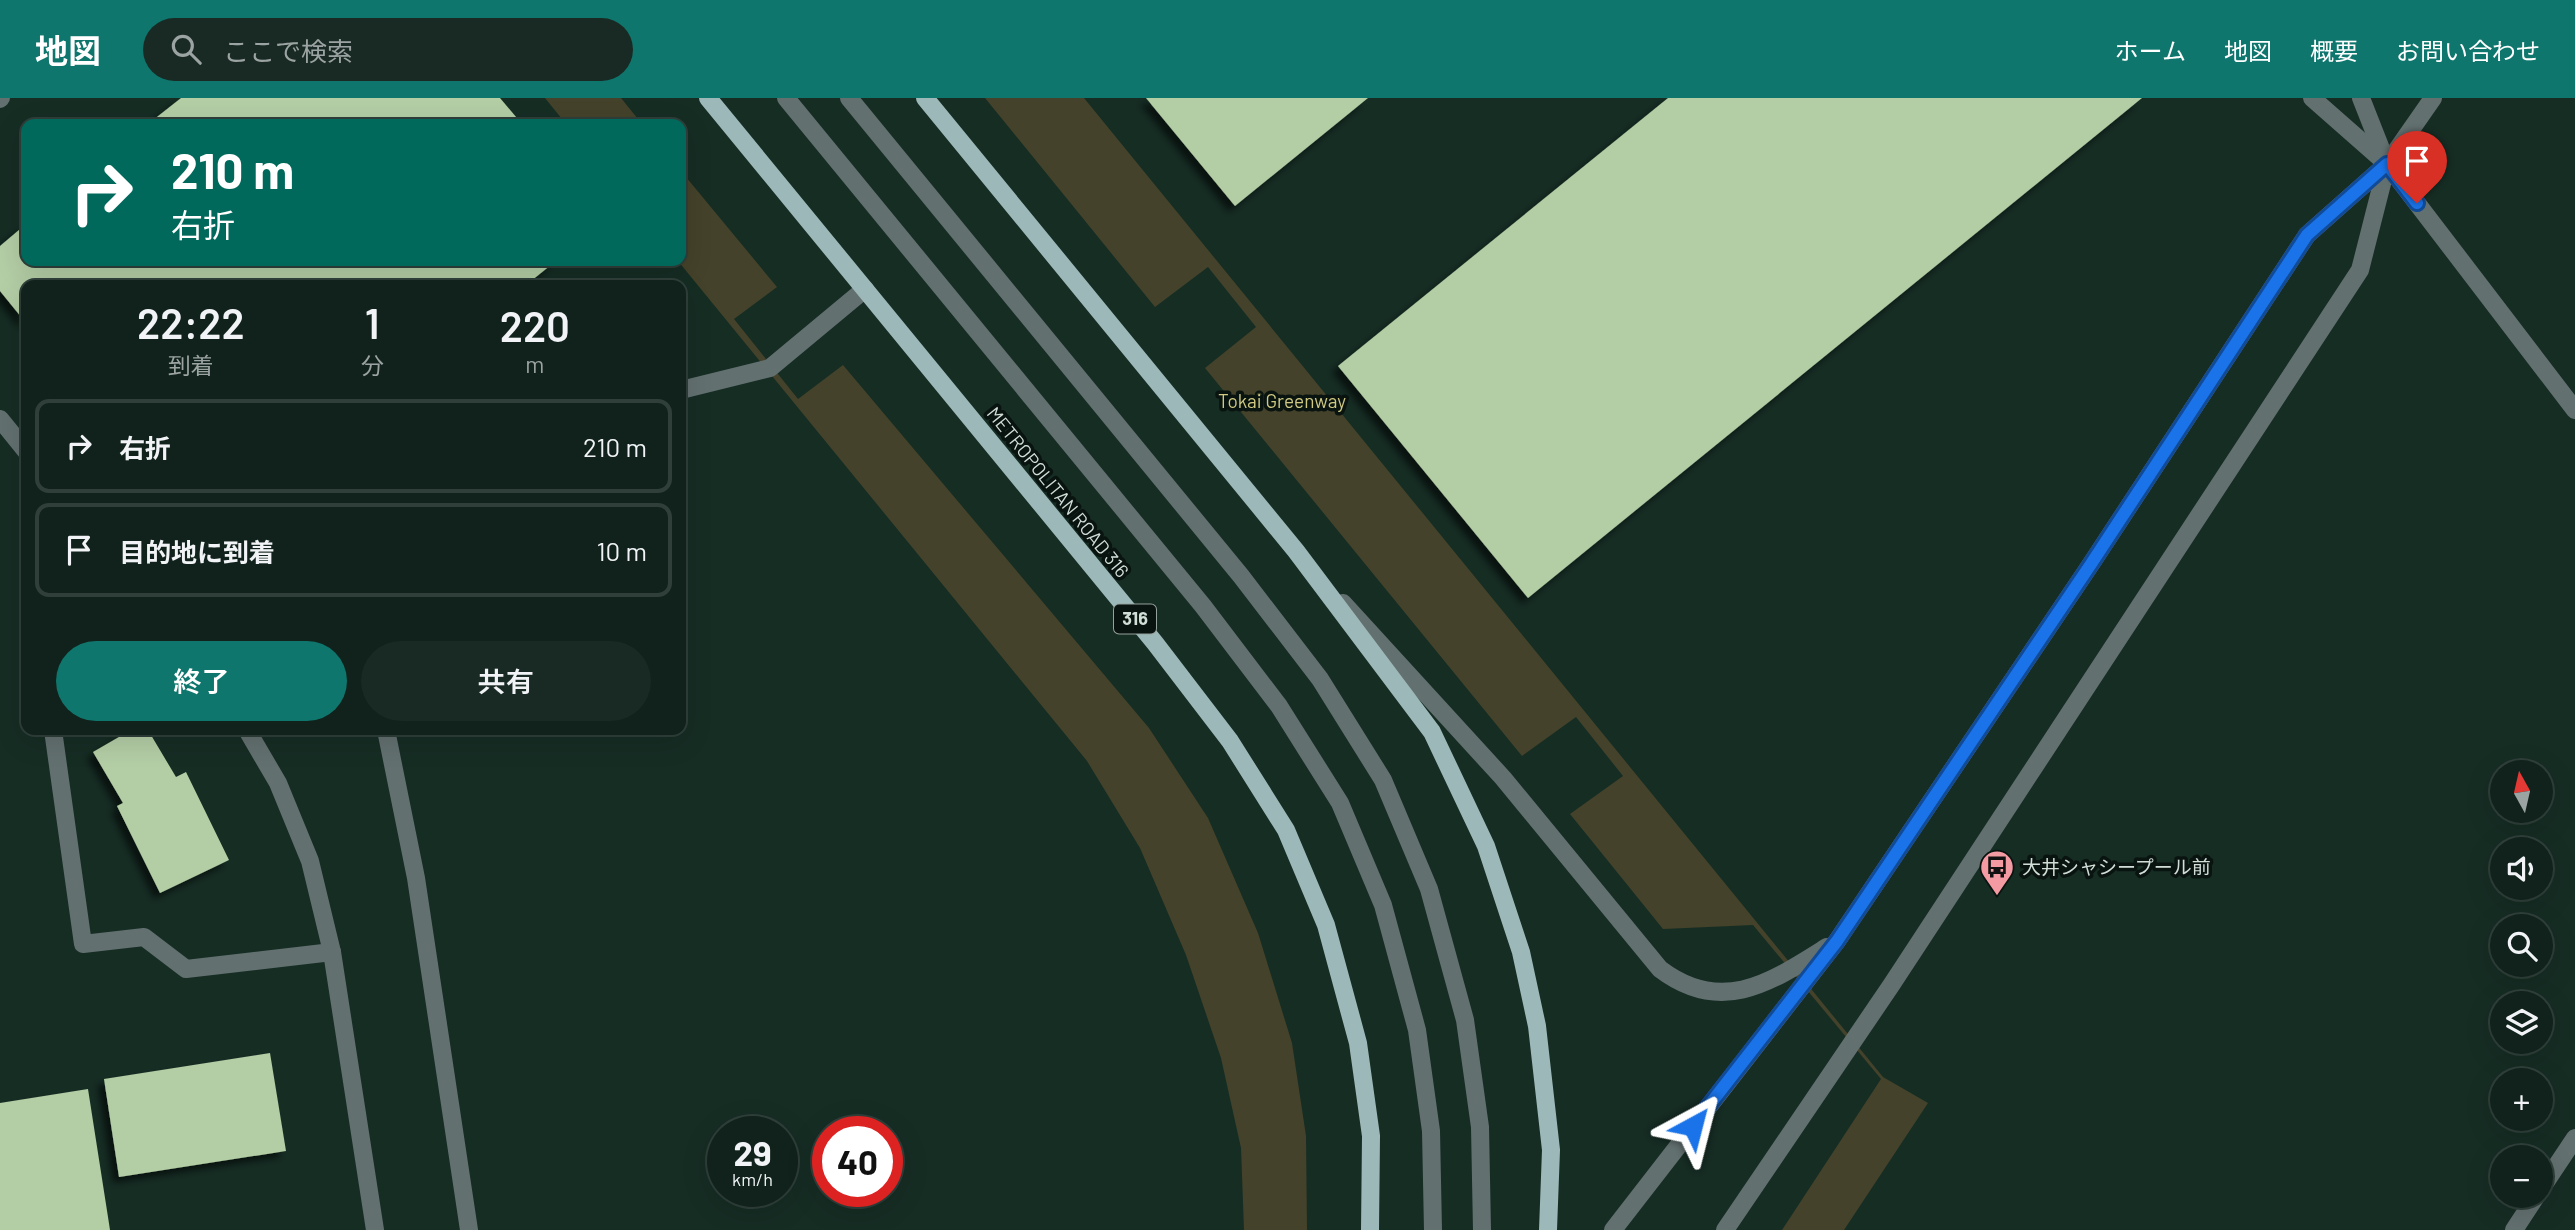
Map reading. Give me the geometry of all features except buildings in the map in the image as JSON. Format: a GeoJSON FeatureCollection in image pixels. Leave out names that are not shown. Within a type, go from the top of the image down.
{"type":"FeatureCollection","features":[{"type":"Feature","properties":{"kind":"main road","name":"METROPOLITAN ROAD 316"},"geometry":{"type":"LineString","coordinates":[[708,98],[1155,643],[1230,741],[1286,830],[1326,925],[1357,1043],[1371,1136],[1370,1230]]}},
{"type":"Feature","properties":{"kind":"main road"},"geometry":{"type":"LineString","coordinates":[[925,98],[1296,551],[1432,733],[1486,846],[1521,952],[1536,1027],[1551,1150],[1548,1230]]}},
{"type":"Feature","properties":{"kind":"street"},"geometry":{"type":"LineString","coordinates":[[786,98],[1203,606],[1279,706],[1340,803],[1383,905],[1417,1030],[1431,1131],[1433,1230]]}},
{"type":"Feature","properties":{"kind":"street"},"geometry":{"type":"LineString","coordinates":[[849,98],[1241,576],[1320,679],[1383,780],[1430,889],[1465,1020],[1480,1127],[1482,1230]]}},
{"type":"Feature","properties":{"kind":"street"},"geometry":{"type":"LineString","coordinates":[[2312,98],[2387,164],[2575,410]]}},
{"type":"Feature","properties":{"kind":"street"},"geometry":{"type":"LineString","coordinates":[[1725,1230],[1908,960],[2360,270],[2387,164],[2361,98]]}},
{"type":"Feature","properties":{"kind":"street"},"geometry":{"type":"LineString","coordinates":[[1613,1230],[1837,941],[2091,564],[2307,235],[2387,164],[2433,98]]}},
{"type":"Feature","properties":{"kind":"street"},"geometry":{"type":"LineString","coordinates":[[686,389],[770,368],[865,289]]}},
{"type":"Feature","properties":{"kind":"street"},"geometry":{"type":"LineString","coordinates":[[0,419],[21,445]]}},
{"type":"Feature","properties":{"kind":"street"},"geometry":{"type":"LineString","coordinates":[[1296,551],[1503,778],[1660,969],[1681,984],[1706,990],[1735,991],[1772,982],[1837,941]]}},
{"type":"Feature","properties":{"kind":"street"},"geometry":{"type":"LineString","coordinates":[[54,735],[83,944],[144,937],[186,969],[332,952]]}},
{"type":"Feature","properties":{"kind":"street"},"geometry":{"type":"LineString","coordinates":[[250,735],[278,783],[310,861],[332,952],[375,1230]]}},
{"type":"Feature","properties":{"kind":"street"},"geometry":{"type":"LineString","coordinates":[[387,735],[415,878],[469,1230]]}},
{"type":"Feature","properties":{"kind":"street"},"geometry":{"type":"LineString","coordinates":[[2553,1171],[2575,1138]]}},
{"type":"Feature","properties":{"kind":"street"},"geometry":{"type":"LineString","coordinates":[[2514,1230],[2528,1208]]}},
{"type":"Feature","properties":{"kind":"green space"},"geometry":{"type":"Polygon","coordinates":[[[545,98],[621,98],[638,119],[562,119],[545,98]]]}},
{"type":"Feature","properties":{"kind":"green space","name":"Tokai Greenway"},"geometry":{"type":"Polygon","coordinates":[[[985,98],[1084,98],[1883,1077],[1928,1103],[1844,1230],[1782,1230],[1881,1079],[1753,925],[1663,929],[1570,814],[1623,776],[1576,717],[1522,756],[1205,368],[1256,327],[1208,267],[1155,307],[985,98]]]}},
{"type":"Feature","properties":{"kind":"green space"},"geometry":{"type":"Polygon","coordinates":[[[686,177],[777,287],[734,319],[798,399],[843,365],[1149,728],[1208,818],[1258,933],[1292,1043],[1306,1136],[1307,1230],[1244,1230],[1241,1148],[1221,1058],[1186,955],[1140,848],[1087,761],[682,266],[686,266],[686,177]]]}},
{"type":"Feature","properties":{"kind":"place","name":"大井シャシープール前"},"geometry":{"type":"Point","coordinates":[1997,897]}},
{"type":"Feature","properties":{"kind":"route"},"geometry":{"type":"LineString","coordinates":[[1693,1126],[1837,941],[2091,564],[2307,235],[2387,164],[2417,203]]}}]}
